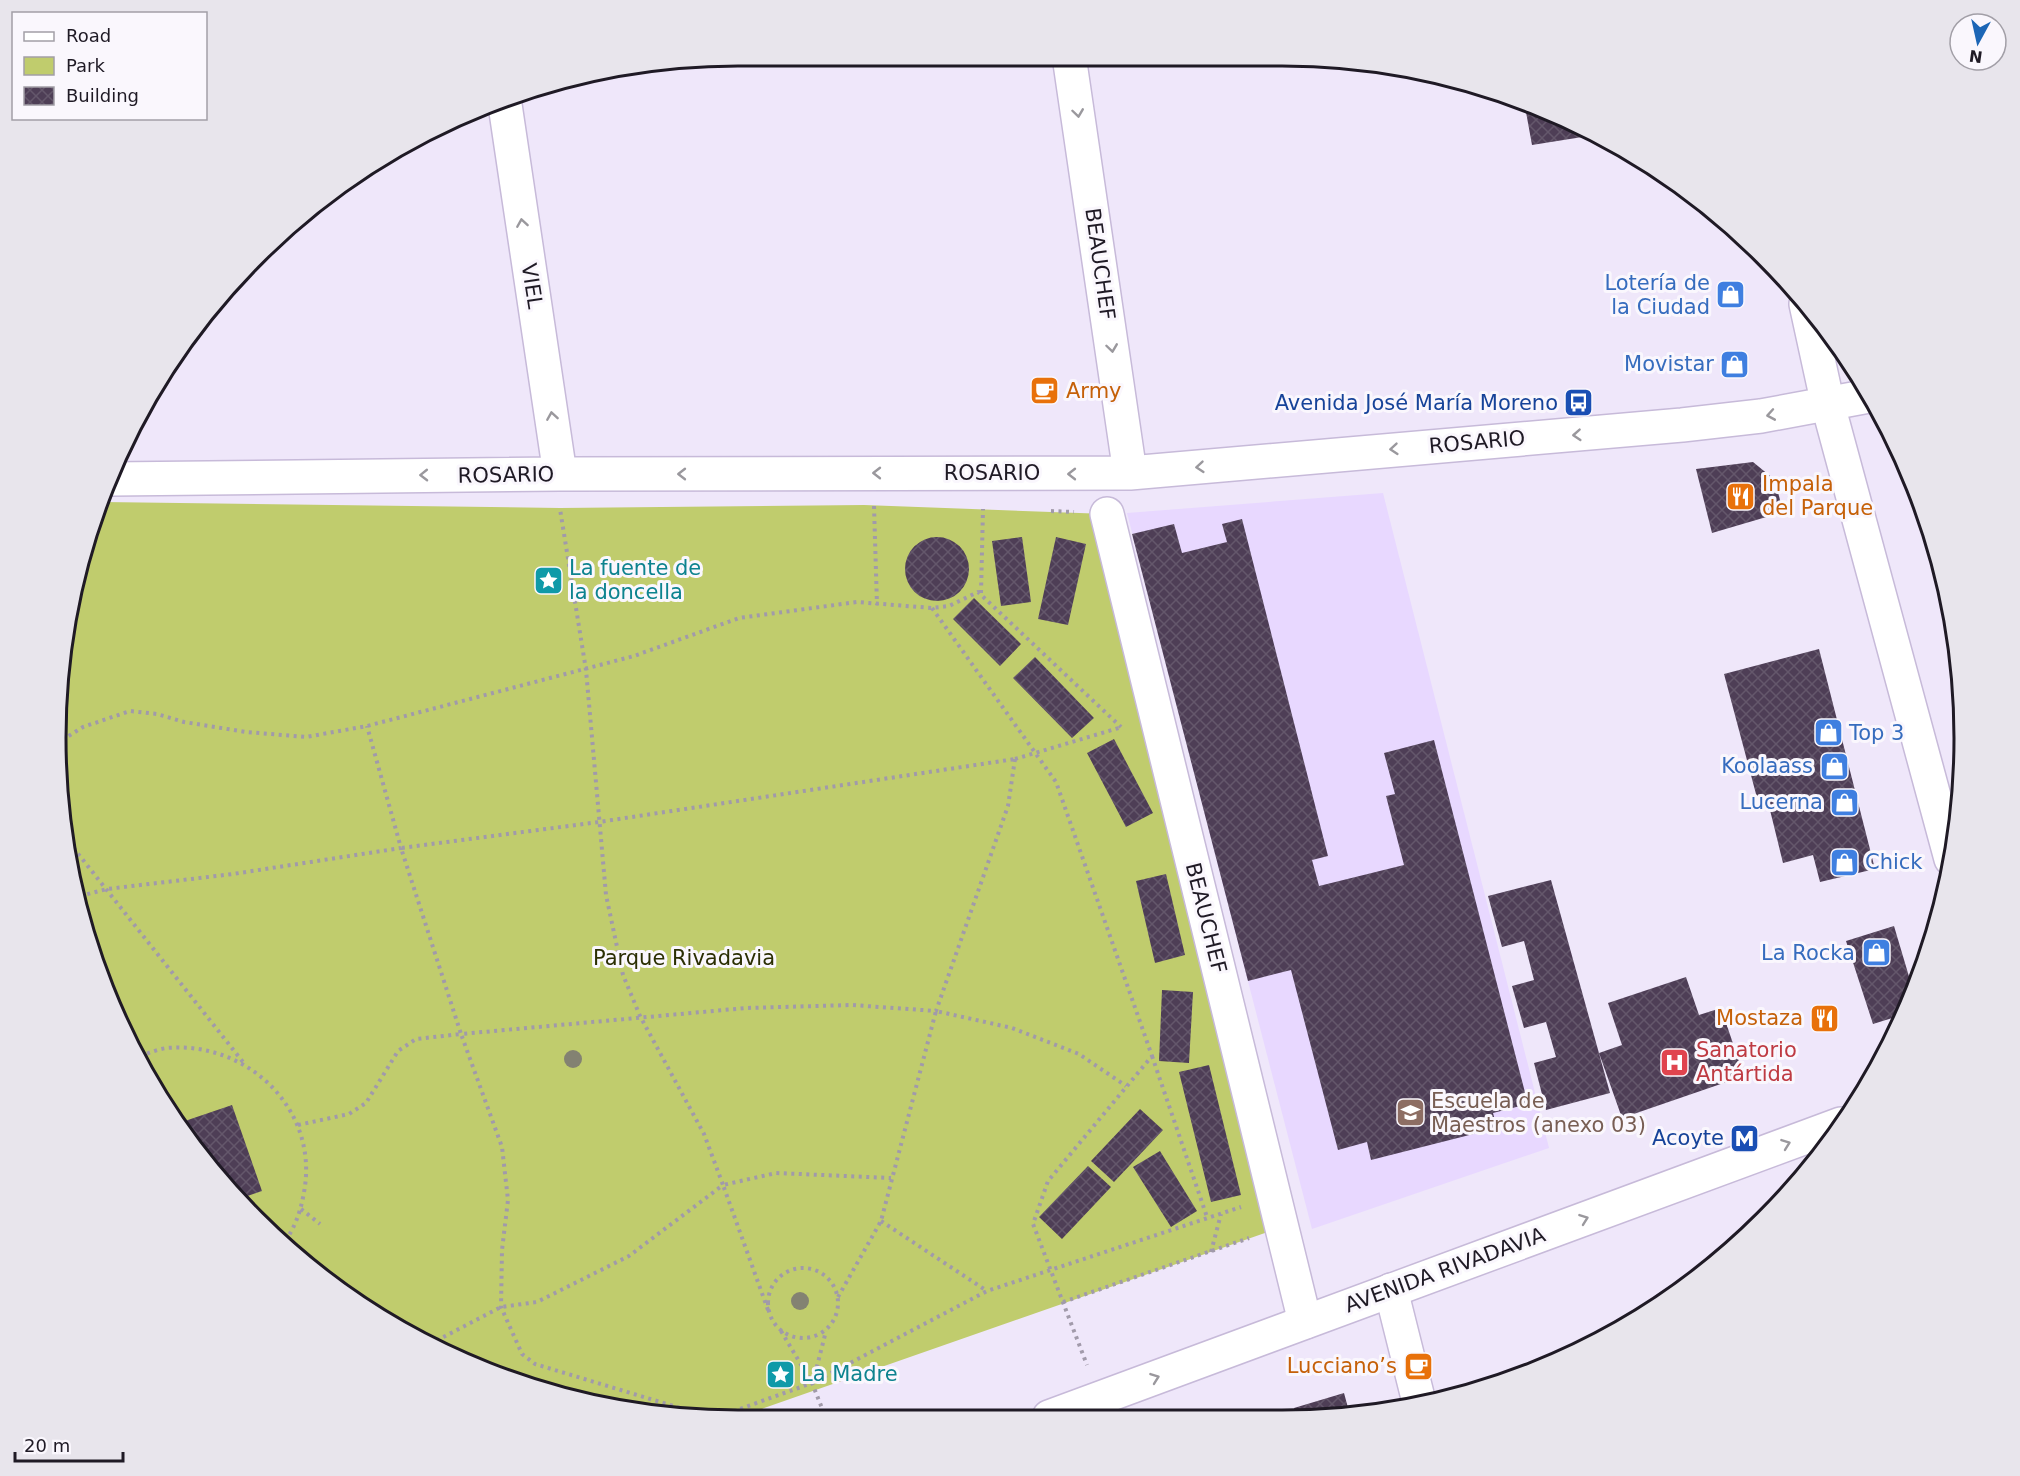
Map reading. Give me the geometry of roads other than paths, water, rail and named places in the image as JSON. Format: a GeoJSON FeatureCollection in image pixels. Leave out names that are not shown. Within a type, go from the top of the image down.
{"type":"FeatureCollection","features":[{"type":"Feature","properties":{"kind":"street","name":"BEAUCHEF"},"geometry":{"type":"LineString","coordinates":[[1070,66],[1130,473]]}},
{"type":"Feature","properties":{"kind":"street","name":"VIEL"},"geometry":{"type":"LineString","coordinates":[[505,108],[560,474]]}},
{"type":"Feature","properties":{"kind":"street"},"geometry":{"type":"LineString","coordinates":[[1810,323],[1828,405],[1946,840]]}},
{"type":"Feature","properties":{"kind":"street","name":"ROSARIO"},"geometry":{"type":"LineString","coordinates":[[118,479],[560,474],[1130,473],[1682,425],[1761,416],[1861,398]]}},
{"type":"Feature","properties":{"kind":"street","name":"BEAUCHEF"},"geometry":{"type":"LineString","coordinates":[[1107,513],[1305,1322]]}},
{"type":"Feature","properties":{"kind":"street","name":"AVENIDA RIVADAVIA"},"geometry":{"type":"LineString","coordinates":[[1087,1410],[1103,1407],[1305,1322],[1828,1129]]}},
{"type":"Feature","properties":{"kind":"street"},"geometry":{"type":"LineString","coordinates":[[1391,1290],[1417,1396]]}},
{"type":"Feature","properties":{"kind":"place","name":"Lotería de la Ciudad"},"geometry":{"type":"Point","coordinates":[1731,295]}},
{"type":"Feature","properties":{"kind":"place","name":"Movistar"},"geometry":{"type":"Point","coordinates":[1735,364]}},
{"type":"Feature","properties":{"kind":"place","name":"Army"},"geometry":{"type":"Point","coordinates":[1045,391]}},
{"type":"Feature","properties":{"kind":"place","name":"Avenida José María Moreno"},"geometry":{"type":"Point","coordinates":[1579,403]}},
{"type":"Feature","properties":{"kind":"place","name":"Impala del Parque"},"geometry":{"type":"Point","coordinates":[1741,496]}},
{"type":"Feature","properties":{"kind":"place","name":"La fuente de la doncella"},"geometry":{"type":"Point","coordinates":[548,580]}},
{"type":"Feature","properties":{"kind":"place","name":"Top 3"},"geometry":{"type":"Point","coordinates":[1828,733]}},
{"type":"Feature","properties":{"kind":"place","name":"Koolaass"},"geometry":{"type":"Point","coordinates":[1834,766]}},
{"type":"Feature","properties":{"kind":"place","name":"Lucerna"},"geometry":{"type":"Point","coordinates":[1844,802]}},
{"type":"Feature","properties":{"kind":"place","name":"Chick"},"geometry":{"type":"Point","coordinates":[1844,862]}},
{"type":"Feature","properties":{"kind":"place","name":"La Rocka"},"geometry":{"type":"Point","coordinates":[1876,953]}},
{"type":"Feature","properties":{"kind":"place","name":"Mostaza"},"geometry":{"type":"Point","coordinates":[1824,1018]}},
{"type":"Feature","properties":{"kind":"place","name":"Sanatorio Antártida"},"geometry":{"type":"Point","coordinates":[1675,1062]}},
{"type":"Feature","properties":{"kind":"place","name":"Escuela de Maestros (anexo 03)"},"geometry":{"type":"Point","coordinates":[1410,1113]}},
{"type":"Feature","properties":{"kind":"place","name":"Acoyte"},"geometry":{"type":"Point","coordinates":[1745,1138]}},
{"type":"Feature","properties":{"kind":"place","name":"Lucciano’s"},"geometry":{"type":"Point","coordinates":[1418,1366]}},
{"type":"Feature","properties":{"kind":"place","name":"La Madre"},"geometry":{"type":"Point","coordinates":[780,1374]}},
{"type":"Feature","properties":{"kind":"park label","name":"Parque Rivadavia"},"geometry":{"type":"Point","coordinates":[684,958]}}]}
